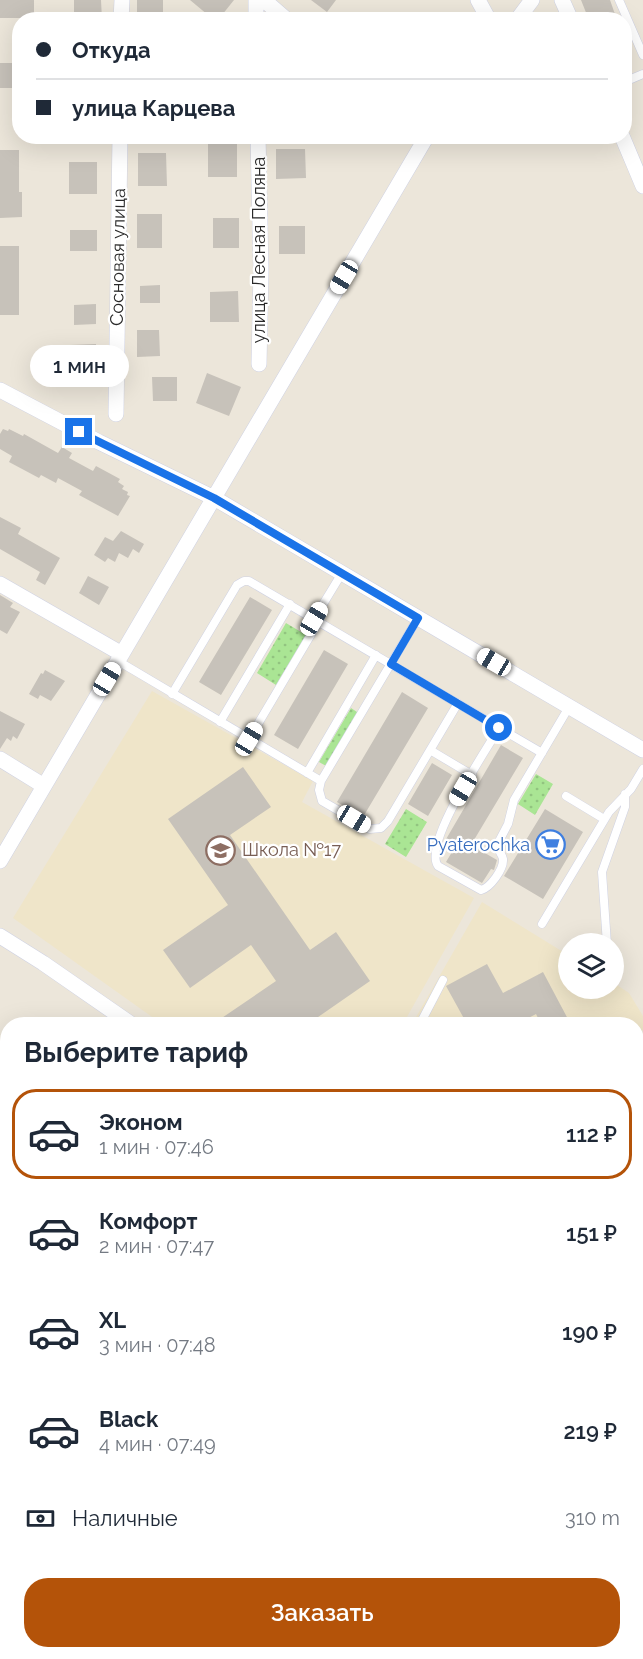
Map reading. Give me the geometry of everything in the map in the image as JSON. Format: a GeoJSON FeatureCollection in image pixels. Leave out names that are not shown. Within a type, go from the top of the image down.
{"type":"FeatureCollection","features":[{"type":"Feature","properties":{"kind":"street"},"geometry":{"type":"LineString","coordinates":[[264,0],[278,12]]}},
{"type":"Feature","properties":{"kind":"street","name":"Сосновая улица"},"geometry":{"type":"LineString","coordinates":[[116,414],[120,144]]}},
{"type":"Feature","properties":{"kind":"street","name":"улица Лесная Поляна"},"geometry":{"type":"LineString","coordinates":[[258,144],[261,270],[259,364]]}},
{"type":"Feature","properties":{"kind":"street"},"geometry":{"type":"LineString","coordinates":[[0,861],[422,144]]}},
{"type":"Feature","properties":{"kind":"street"},"geometry":{"type":"LineString","coordinates":[[625,144],[643,186]]}},
{"type":"Feature","properties":{"kind":"street"},"geometry":{"type":"LineString","coordinates":[[0,390],[99,442],[214,498],[643,750]]}},
{"type":"Feature","properties":{"kind":"street"},"geometry":{"type":"LineString","coordinates":[[0,584],[120,658]]}},
{"type":"Feature","properties":{"kind":"street"},"geometry":{"type":"LineString","coordinates":[[0,759],[44,786]]}},
{"type":"Feature","properties":{"kind":"street"},"geometry":{"type":"LineString","coordinates":[[0,936],[121,1017]]}},
{"type":"Feature","properties":{"kind":"lane"},"geometry":{"type":"LineString","coordinates":[[632,30],[643,55]]}},
{"type":"Feature","properties":{"kind":"lane"},"geometry":{"type":"LineString","coordinates":[[249,739],[342,573]]}},
{"type":"Feature","properties":{"kind":"lane"},"geometry":{"type":"LineString","coordinates":[[172,694],[240,582],[249,581],[542,753]]}},
{"type":"Feature","properties":{"kind":"lane"},"geometry":{"type":"LineString","coordinates":[[220,722],[290,604]]}},
{"type":"Feature","properties":{"kind":"lane"},"geometry":{"type":"LineString","coordinates":[[418,618],[321,782],[319,793],[322,801],[370,829],[378,829],[385,825],[458,703]]}},
{"type":"Feature","properties":{"kind":"lane"},"geometry":{"type":"LineString","coordinates":[[307,773],[376,655]]}},
{"type":"Feature","properties":{"kind":"lane"},"geometry":{"type":"LineString","coordinates":[[120,658],[172,694],[321,782]]}},
{"type":"Feature","properties":{"kind":"lane"},"geometry":{"type":"LineString","coordinates":[[499,728],[444,822],[435,859],[438,866],[478,890],[489,887],[502,866],[502,857],[497,846],[508,824],[512,804],[569,707]]}},
{"type":"Feature","properties":{"kind":"lane"},"geometry":{"type":"LineString","coordinates":[[430,750],[472,774]]}},
{"type":"Feature","properties":{"kind":"lane"},"geometry":{"type":"LineString","coordinates":[[542,924],[604,819],[613,806],[631,789],[643,769]]}},
{"type":"Feature","properties":{"kind":"lane"},"geometry":{"type":"LineString","coordinates":[[606,933],[602,872],[625,807],[625,794]]}},
{"type":"Feature","properties":{"kind":"lane"},"geometry":{"type":"LineString","coordinates":[[566,796],[604,819]]}},
{"type":"Feature","properties":{"kind":"lane"},"geometry":{"type":"LineString","coordinates":[[424,1017],[443,980]]}},
{"type":"Feature","properties":{"kind":"shaded area","name":"Школа №17"},"geometry":{"type":"Polygon","coordinates":[[[152,691],[313,781],[302,802],[474,898],[407,1017],[152,1017],[13,918],[152,691]]]}},
{"type":"Feature","properties":{"kind":"shaded area"},"geometry":{"type":"Polygon","coordinates":[[[482,902],[558,949],[558,999],[624,999],[624,990],[629,993],[643,1017],[416,1017],[482,902]]]}},
{"type":"Feature","properties":{"kind":"green space"},"geometry":{"type":"Polygon","coordinates":[[[286,623],[306,635],[276,685],[257,673],[286,623]]]}},
{"type":"Feature","properties":{"kind":"green space"},"geometry":{"type":"Polygon","coordinates":[[[351,708],[360,714],[328,767],[319,762],[351,708]]]}},
{"type":"Feature","properties":{"kind":"green space"},"geometry":{"type":"Polygon","coordinates":[[[536,774],[553,784],[535,815],[518,804],[536,774]]]}},
{"type":"Feature","properties":{"kind":"green space"},"geometry":{"type":"Polygon","coordinates":[[[406,809],[427,822],[406,857],[385,844],[406,809]]]}},
{"type":"Feature","properties":{"kind":"building"},"geometry":{"type":"Polygon","coordinates":[[[0,0],[34,0],[34,12],[12,12],[12,18],[0,18],[0,0]]]}},
{"type":"Feature","properties":{"kind":"building"},"geometry":{"type":"Polygon","coordinates":[[[74,0],[101,0],[102,12],[74,12],[74,0]]]}},
{"type":"Feature","properties":{"kind":"building"},"geometry":{"type":"Polygon","coordinates":[[[137,0],[163,0],[163,12],[137,12],[137,0]]]}},
{"type":"Feature","properties":{"kind":"building"},"geometry":{"type":"Polygon","coordinates":[[[190,0],[234,0],[224,12],[204,12],[190,0]]]}},
{"type":"Feature","properties":{"kind":"building"},"geometry":{"type":"Polygon","coordinates":[[[311,0],[336,0],[327,12],[311,0]]]}},
{"type":"Feature","properties":{"kind":"building"},"geometry":{"type":"Polygon","coordinates":[[[581,0],[610,0],[614,12],[586,12],[581,0]]]}},
{"type":"Feature","properties":{"kind":"building"},"geometry":{"type":"Polygon","coordinates":[[[0,63],[12,63],[12,88],[0,88],[0,63]]]}},
{"type":"Feature","properties":{"kind":"building"},"geometry":{"type":"Polygon","coordinates":[[[208,144],[237,144],[237,177],[208,177],[208,144]]]}},
{"type":"Feature","properties":{"kind":"building"},"geometry":{"type":"Polygon","coordinates":[[[276,149],[305,149],[306,178],[276,179],[276,149]]]}},
{"type":"Feature","properties":{"kind":"building"},"geometry":{"type":"Polygon","coordinates":[[[0,150],[19,150],[19,192],[22,192],[22,217],[0,218],[0,150]]]}},
{"type":"Feature","properties":{"kind":"building"},"geometry":{"type":"Polygon","coordinates":[[[138,153],[166,153],[167,186],[138,186],[138,153]]]}},
{"type":"Feature","properties":{"kind":"building"},"geometry":{"type":"Polygon","coordinates":[[[69,162],[97,162],[97,194],[69,194],[69,162]]]}},
{"type":"Feature","properties":{"kind":"building"},"geometry":{"type":"Polygon","coordinates":[[[137,214],[162,214],[162,248],[137,248],[137,214]]]}},
{"type":"Feature","properties":{"kind":"building"},"geometry":{"type":"Polygon","coordinates":[[[213,218],[239,218],[239,248],[213,248],[213,218]]]}},
{"type":"Feature","properties":{"kind":"building"},"geometry":{"type":"Polygon","coordinates":[[[279,226],[305,226],[305,254],[279,254],[279,226]]]}},
{"type":"Feature","properties":{"kind":"building"},"geometry":{"type":"Polygon","coordinates":[[[70,230],[97,230],[97,251],[70,251],[70,230]]]}},
{"type":"Feature","properties":{"kind":"building"},"geometry":{"type":"Polygon","coordinates":[[[0,246],[19,246],[19,315],[0,315],[0,246]]]}},
{"type":"Feature","properties":{"kind":"building"},"geometry":{"type":"Polygon","coordinates":[[[160,285],[160,303],[140,303],[140,286],[160,285]]]}},
{"type":"Feature","properties":{"kind":"building"},"geometry":{"type":"Polygon","coordinates":[[[238,291],[239,322],[210,322],[210,292],[238,291]]]}},
{"type":"Feature","properties":{"kind":"building"},"geometry":{"type":"Polygon","coordinates":[[[96,304],[96,324],[74,325],[74,305],[96,304]]]}},
{"type":"Feature","properties":{"kind":"building"},"geometry":{"type":"Polygon","coordinates":[[[137,330],[159,330],[160,356],[137,357],[137,330]]]}},
{"type":"Feature","properties":{"kind":"building"},"geometry":{"type":"Polygon","coordinates":[[[96,344],[96,372],[70,372],[70,345],[96,344]]]}},
{"type":"Feature","properties":{"kind":"building"},"geometry":{"type":"Polygon","coordinates":[[[207,373],[241,387],[229,416],[196,403],[207,373]]]}},
{"type":"Feature","properties":{"kind":"building"},"geometry":{"type":"Polygon","coordinates":[[[152,377],[177,377],[177,401],[153,401],[152,377]]]}},
{"type":"Feature","properties":{"kind":"building"},"geometry":{"type":"Polygon","coordinates":[[[3,429],[8,431],[9,429],[23,436],[24,434],[58,453],[62,447],[72,453],[69,458],[93,471],[96,466],[120,479],[118,482],[124,486],[122,489],[130,496],[118,516],[79,495],[82,491],[58,478],[56,483],[41,475],[39,478],[9,462],[12,456],[0,449],[0,434],[3,429]]]}},
{"type":"Feature","properties":{"kind":"building"},"geometry":{"type":"Polygon","coordinates":[[[0,517],[21,528],[18,534],[60,558],[45,585],[36,580],[40,572],[0,549],[0,517]]]}},
{"type":"Feature","properties":{"kind":"building"},"geometry":{"type":"Polygon","coordinates":[[[121,531],[144,544],[139,553],[133,549],[128,558],[119,553],[115,562],[108,558],[105,562],[94,555],[105,537],[113,541],[121,531]]]}},
{"type":"Feature","properties":{"kind":"building"},"geometry":{"type":"Polygon","coordinates":[[[88,576],[109,587],[99,605],[79,593],[88,576]]]}},
{"type":"Feature","properties":{"kind":"building"},"geometry":{"type":"Polygon","coordinates":[[[0,595],[13,603],[10,607],[20,612],[7,634],[0,630],[0,595]]]}},
{"type":"Feature","properties":{"kind":"building"},"geometry":{"type":"Polygon","coordinates":[[[250,597],[272,610],[221,695],[199,682],[250,597]]]}},
{"type":"Feature","properties":{"kind":"building"},"geometry":{"type":"Polygon","coordinates":[[[324,650],[348,664],[298,749],[274,735],[324,650]]]}},
{"type":"Feature","properties":{"kind":"building"},"geometry":{"type":"Polygon","coordinates":[[[45,670],[65,681],[51,701],[40,695],[38,699],[29,694],[45,670]]]}},
{"type":"Feature","properties":{"kind":"building"},"geometry":{"type":"Polygon","coordinates":[[[402,692],[428,708],[363,817],[337,802],[402,692]]]}},
{"type":"Feature","properties":{"kind":"building"},"geometry":{"type":"Polygon","coordinates":[[[0,711],[25,724],[17,739],[13,736],[11,741],[7,738],[0,749],[0,711]]]}},
{"type":"Feature","properties":{"kind":"building"},"geometry":{"type":"Polygon","coordinates":[[[501,745],[523,758],[471,845],[497,860],[494,870],[491,869],[482,883],[446,862],[455,847],[445,841],[501,745]]]}},
{"type":"Feature","properties":{"kind":"building"},"geometry":{"type":"Polygon","coordinates":[[[432,763],[452,775],[428,816],[408,804],[432,763]]]}},
{"type":"Feature","properties":{"kind":"building"},"geometry":{"type":"Polygon","coordinates":[[[243,767],[271,807],[230,835],[310,950],[336,932],[370,981],[318,1017],[223,1017],[276,981],[251,945],[190,988],[163,950],[228,905],[168,819],[243,767]]]}},
{"type":"Feature","properties":{"kind":"building"},"geometry":{"type":"Polygon","coordinates":[[[545,809],[583,832],[543,899],[504,876],[545,809]]]}},
{"type":"Feature","properties":{"kind":"building"},"geometry":{"type":"Polygon","coordinates":[[[487,964],[503,993],[543,972],[567,1017],[538,1017],[536,1014],[530,1017],[463,1017],[446,986],[487,964]]]}},
{"type":"Feature","properties":{"kind":"place","name":"Pyaterochka"},"geometry":{"type":"Point","coordinates":[551,845]}},
{"type":"Feature","properties":{"kind":"place","name":"Школа №17"},"geometry":{"type":"Point","coordinates":[221,850]}},
{"type":"Feature","properties":{"kind":"route"},"geometry":{"type":"LineString","coordinates":[[79,432],[214,498],[418,618],[391,664],[499,728]]}}]}
